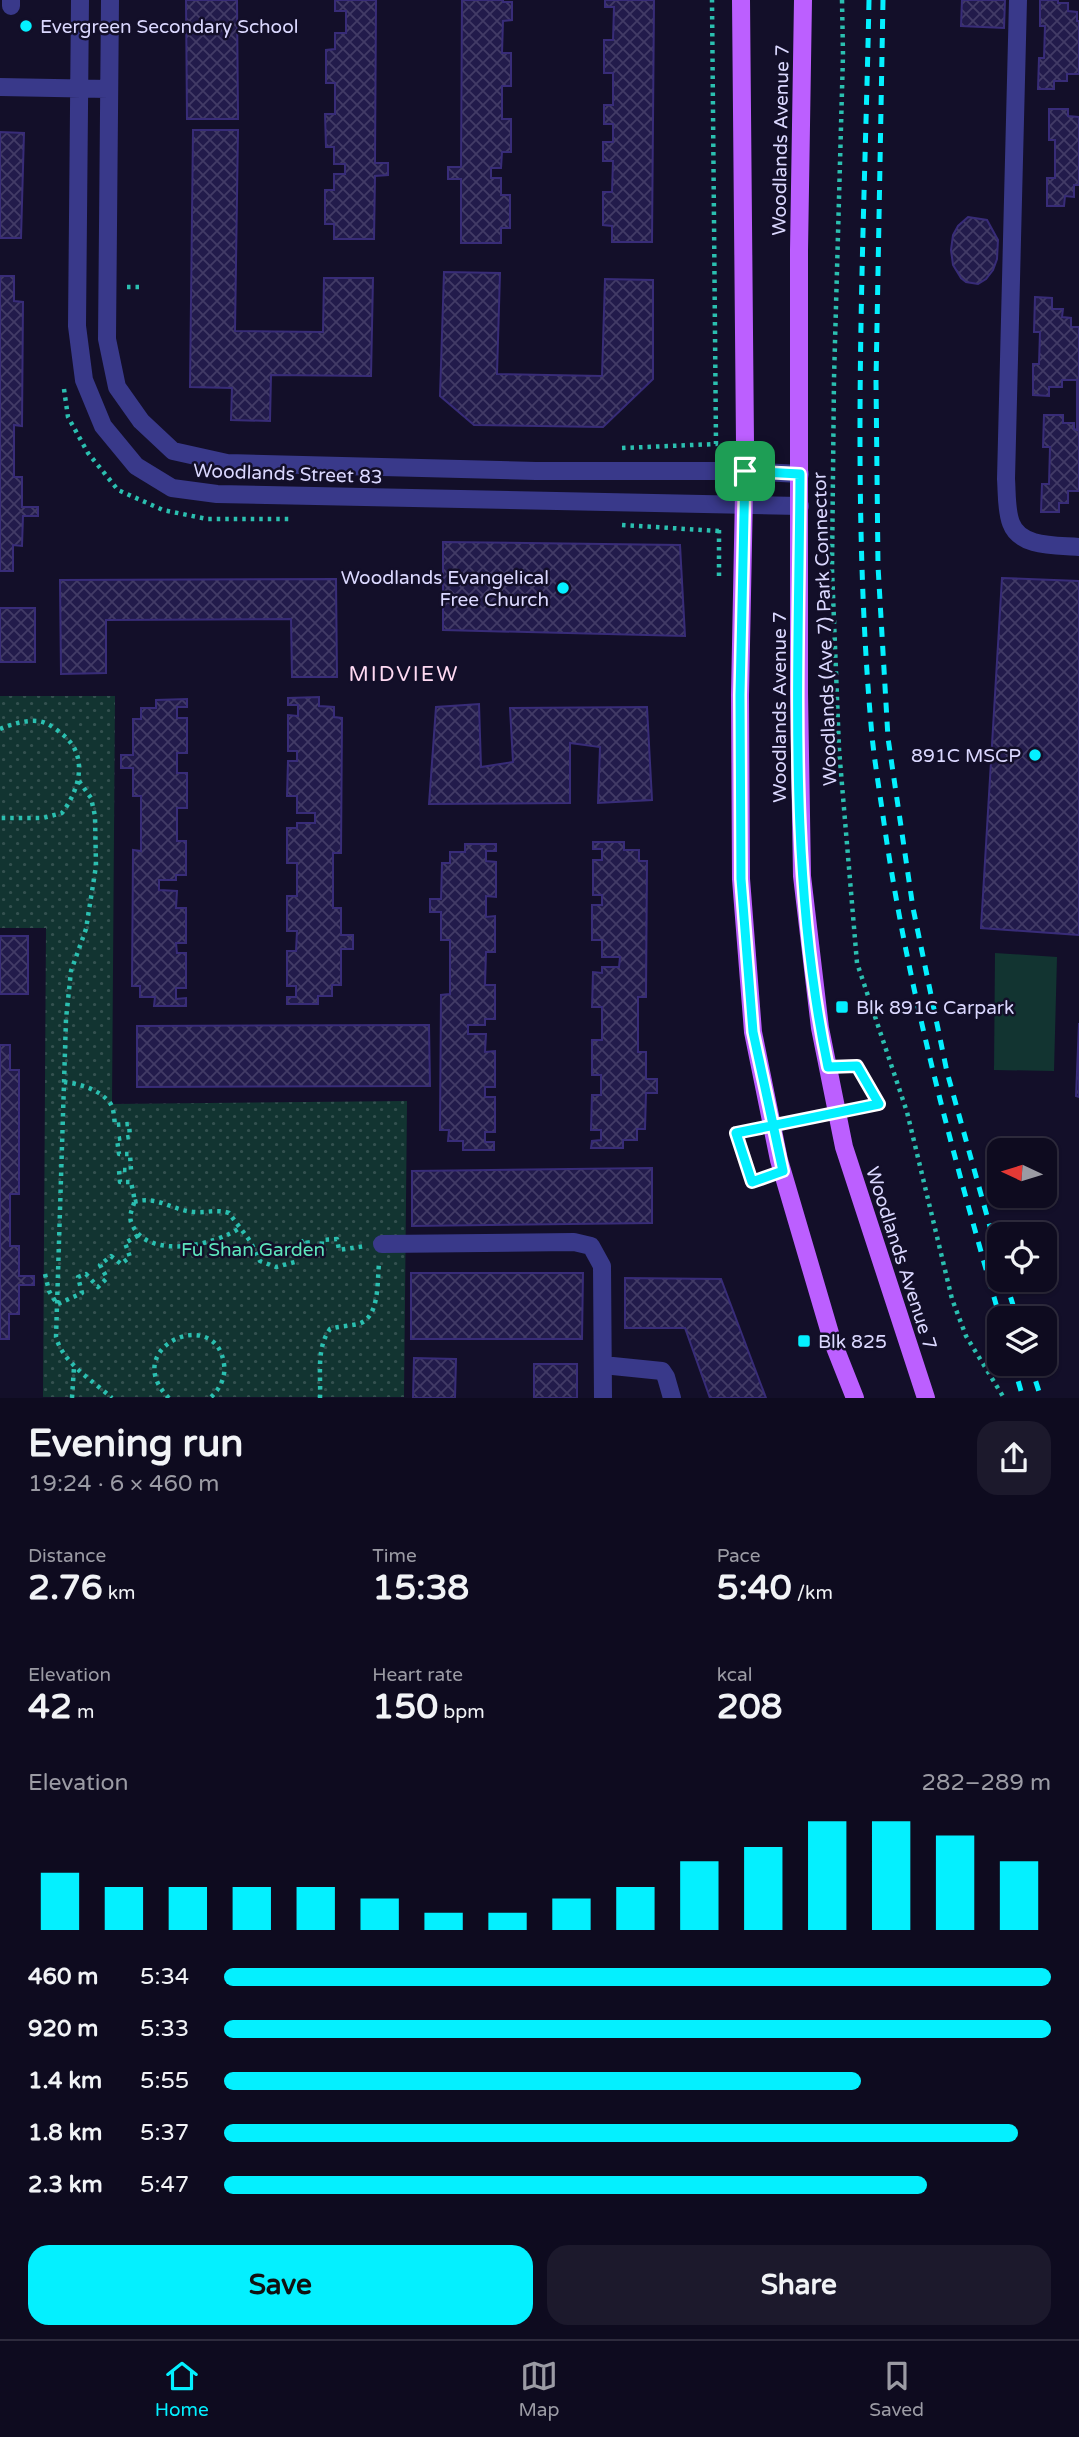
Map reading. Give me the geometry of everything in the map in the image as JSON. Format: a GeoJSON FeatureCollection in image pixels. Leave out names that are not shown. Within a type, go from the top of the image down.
{"type":"FeatureCollection","features":[{"type":"Feature","properties":{"kind":"main road","name":"Woodlands Avenue 7"},"geometry":{"type":"LineString","coordinates":[[741,0],[745,471],[740,695],[741,879],[753,1032],[783,1171],[832,1340],[855,1398]]}},
{"type":"Feature","properties":{"kind":"main road","name":"Woodlands Avenue 7"},"geometry":{"type":"LineString","coordinates":[[803,0],[799,250],[799,693],[802,876],[820,1027],[844,1147],[926,1398]]}},
{"type":"Feature","properties":{"kind":"street","name":"Woodlands Street 83"},"geometry":{"type":"LineString","coordinates":[[80,0],[77,326],[84,380],[103,426],[136,466],[172,488],[217,494],[800,506]]}},
{"type":"Feature","properties":{"kind":"street","name":"Woodlands Street 83"},"geometry":{"type":"LineString","coordinates":[[110,0],[107,339],[117,387],[141,421],[173,451],[227,463],[800,474]]}},
{"type":"Feature","properties":{"kind":"street"},"geometry":{"type":"LineString","coordinates":[[1018,0],[1006,479],[1009,510],[1011,523],[1020,537],[1041,544],[1079,547]]}},
{"type":"Feature","properties":{"kind":"street"},"geometry":{"type":"LineString","coordinates":[[0,87],[108,89]]}},
{"type":"Feature","properties":{"kind":"street"},"geometry":{"type":"LineString","coordinates":[[385,467],[385,498]]}},
{"type":"Feature","properties":{"kind":"street"},"geometry":{"type":"LineString","coordinates":[[382,1244],[574,1242],[591,1246],[602,1266],[603,1398]]}},
{"type":"Feature","properties":{"kind":"street"},"geometry":{"type":"LineString","coordinates":[[603,1365],[662,1371],[672,1398]]}},
{"type":"Feature","properties":{"kind":"path"},"geometry":{"type":"LineString","coordinates":[[619,448],[716,444],[712,0]]}},
{"type":"Feature","properties":{"kind":"path","name":"Woodlands (Ave 7) Park Connector"},"geometry":{"type":"LineString","coordinates":[[842,0],[832,569],[839,749],[857,963],[907,1112],[952,1299],[966,1336],[1004,1398]]}},
{"type":"Feature","properties":{"kind":"path"},"geometry":{"type":"LineString","coordinates":[[62,377],[68,417],[88,453],[118,490],[163,510],[207,519],[303,519]]}},
{"type":"Feature","properties":{"kind":"path"},"geometry":{"type":"LineString","coordinates":[[611,525],[719,531]]}},
{"type":"Feature","properties":{"kind":"path"},"geometry":{"type":"LineString","coordinates":[[0,729],[26,721],[41,721],[71,741],[79,758],[79,781],[73,800],[62,813],[43,818],[0,818]]}},
{"type":"Feature","properties":{"kind":"path"},"geometry":{"type":"LineString","coordinates":[[79,781],[92,798],[96,866],[86,929],[71,971],[66,1019],[56,1337],[62,1351],[75,1366],[112,1398]]}},
{"type":"Feature","properties":{"kind":"path"},"geometry":{"type":"LineString","coordinates":[[783,1171],[752,1182],[736,1133],[879,1104],[857,1066],[828,1067]]}},
{"type":"Feature","properties":{"kind":"path"},"geometry":{"type":"LineString","coordinates":[[64,1082],[80,1084],[98,1092],[112,1104],[115,1125],[129,1124],[130,1137],[117,1139],[118,1154],[130,1154],[131,1170],[119,1170],[120,1182],[131,1182],[134,1202],[130,1219],[139,1235],[159,1245],[176,1247],[209,1243],[228,1237],[241,1227]]}},
{"type":"Feature","properties":{"kind":"path"},"geometry":{"type":"LineString","coordinates":[[134,1202],[158,1201],[196,1213],[229,1213],[241,1227],[260,1261],[276,1267],[295,1262],[298,1244],[307,1239],[310,1254],[321,1254],[322,1240],[337,1239],[339,1250],[382,1244],[371,1314],[358,1324],[330,1329],[325,1337],[321,1348],[320,1398]]}},
{"type":"Feature","properties":{"kind":"path"},"geometry":{"type":"LineString","coordinates":[[58,1304],[82,1293],[78,1277],[86,1274],[98,1287],[107,1278],[100,1265],[111,1256],[121,1264],[131,1257],[125,1243],[139,1235]]}},
{"type":"Feature","properties":{"kind":"path"},"geometry":{"type":"LineString","coordinates":[[46,1274],[49,1291],[58,1304]]}},
{"type":"Feature","properties":{"kind":"path"},"geometry":{"type":"LineString","coordinates":[[170,1398],[158,1384],[155,1365],[158,1356],[162,1348],[177,1337],[195,1334],[212,1342],[223,1358],[224,1376],[221,1385],[210,1398]]}},
{"type":"Feature","properties":{"kind":"path"},"geometry":{"type":"LineString","coordinates":[[72,1398],[75,1366]]}},
{"type":"Feature","properties":{"kind":"green space","name":"Fu Shan Garden"},"geometry":{"type":"Polygon","coordinates":[[[0,696],[115,696],[112,1104],[407,1101],[404,1397],[43,1397],[46,928],[0,928],[0,696]]]}},
{"type":"Feature","properties":{"kind":"green space"},"geometry":{"type":"Polygon","coordinates":[[[995,953],[1057,957],[1054,1071],[994,1070],[995,953]]]}},
{"type":"Feature","properties":{"kind":"building"},"geometry":{"type":"Polygon","coordinates":[[[186,0],[237,0],[238,119],[187,119],[186,0]]]}},
{"type":"Feature","properties":{"kind":"building"},"geometry":{"type":"Polygon","coordinates":[[[335,0],[376,0],[375,163],[388,163],[388,175],[375,176],[374,239],[334,239],[334,224],[325,224],[325,190],[334,190],[334,174],[345,174],[345,164],[334,164],[334,147],[326,147],[325,114],[335,114],[335,83],[326,83],[326,50],[335,49],[335,33],[346,33],[346,11],[335,11],[335,0]]]}},
{"type":"Feature","properties":{"kind":"building"},"geometry":{"type":"Polygon","coordinates":[[[462,0],[512,2],[512,20],[503,21],[502,53],[511,53],[511,86],[502,86],[502,119],[511,119],[511,152],[502,152],[501,168],[491,168],[491,178],[501,178],[501,195],[510,195],[510,228],[501,228],[501,243],[461,243],[461,179],[448,179],[448,167],[461,167],[462,0]]]}},
{"type":"Feature","properties":{"kind":"building"},"geometry":{"type":"Polygon","coordinates":[[[605,0],[654,0],[652,242],[612,242],[612,226],[603,225],[603,192],[612,192],[613,161],[603,161],[603,142],[613,142],[613,124],[604,124],[604,105],[613,105],[613,73],[604,73],[604,40],[613,40],[614,7],[605,7],[605,0]]]}},
{"type":"Feature","properties":{"kind":"building"},"geometry":{"type":"Polygon","coordinates":[[[962,0],[1005,0],[1004,28],[961,26],[962,0]]]}},
{"type":"Feature","properties":{"kind":"building"},"geometry":{"type":"Polygon","coordinates":[[[1040,0],[1068,3],[1068,11],[1077,12],[1079,21],[1079,74],[1067,74],[1067,81],[1054,81],[1054,89],[1038,89],[1039,58],[1044,58],[1045,26],[1040,26],[1040,0]]]}},
{"type":"Feature","properties":{"kind":"building"},"geometry":{"type":"Polygon","coordinates":[[[1049,109],[1068,109],[1068,116],[1079,117],[1079,185],[1074,185],[1074,197],[1065,196],[1064,206],[1047,206],[1047,178],[1055,178],[1055,140],[1049,140],[1049,109]]]}},
{"type":"Feature","properties":{"kind":"building"},"geometry":{"type":"Polygon","coordinates":[[[193,130],[238,130],[235,331],[323,332],[324,278],[373,278],[371,376],[271,375],[270,421],[231,420],[232,388],[190,387],[193,130]]]}},
{"type":"Feature","properties":{"kind":"building"},"geometry":{"type":"Polygon","coordinates":[[[0,132],[24,133],[21,238],[0,238],[0,132]]]}},
{"type":"Feature","properties":{"kind":"building"},"geometry":{"type":"Polygon","coordinates":[[[968,217],[987,220],[998,240],[997,259],[993,270],[978,284],[966,282],[953,265],[953,235],[968,217]]]}},
{"type":"Feature","properties":{"kind":"building"},"geometry":{"type":"Polygon","coordinates":[[[444,272],[500,273],[497,374],[602,376],[605,279],[653,280],[653,379],[603,427],[474,425],[440,396],[444,272]]]}},
{"type":"Feature","properties":{"kind":"building"},"geometry":{"type":"Polygon","coordinates":[[[0,276],[14,276],[14,301],[23,302],[22,426],[14,425],[14,477],[22,477],[22,507],[38,507],[38,516],[23,516],[22,546],[13,545],[13,571],[0,571],[0,276]]]}},
{"type":"Feature","properties":{"kind":"building"},"geometry":{"type":"Polygon","coordinates":[[[1035,297],[1052,298],[1052,309],[1063,309],[1062,317],[1071,318],[1071,327],[1079,327],[1079,491],[1068,491],[1068,503],[1059,503],[1059,512],[1041,512],[1042,484],[1049,484],[1050,447],[1043,447],[1044,415],[1063,415],[1063,423],[1074,423],[1074,429],[1077,430],[1077,380],[1062,380],[1062,387],[1049,387],[1049,396],[1033,395],[1033,364],[1039,364],[1040,332],[1034,332],[1035,297]]]}},
{"type":"Feature","properties":{"kind":"building","name":"Woodlands Evangelical Free Church"},"geometry":{"type":"Polygon","coordinates":[[[443,542],[680,545],[685,636],[443,630],[443,542]]]}},
{"type":"Feature","properties":{"kind":"building","name":"891C MSCP"},"geometry":{"type":"Polygon","coordinates":[[[1002,578],[1079,581],[1079,935],[981,928],[1002,578]]]}},
{"type":"Feature","properties":{"kind":"building"},"geometry":{"type":"Polygon","coordinates":[[[336,579],[337,677],[292,677],[291,619],[106,620],[106,673],[61,674],[60,580],[336,579]]]}},
{"type":"Feature","properties":{"kind":"building"},"geometry":{"type":"Polygon","coordinates":[[[0,608],[35,608],[35,662],[0,662],[0,608]]]}},
{"type":"Feature","properties":{"kind":"building"},"geometry":{"type":"Polygon","coordinates":[[[319,697],[319,706],[334,707],[334,717],[342,718],[341,853],[333,853],[333,908],[341,908],[341,935],[353,935],[353,949],[341,949],[341,985],[332,985],[332,996],[318,996],[318,1004],[287,1004],[287,997],[296,997],[296,986],[287,986],[287,951],[296,951],[297,931],[287,931],[287,896],[297,896],[297,863],[287,863],[287,828],[297,828],[297,823],[315,823],[315,813],[297,813],[297,796],[287,796],[288,761],[297,761],[297,751],[288,751],[288,715],[298,716],[298,705],[288,705],[288,698],[319,697]]]}},
{"type":"Feature","properties":{"kind":"building"},"geometry":{"type":"Polygon","coordinates":[[[187,699],[187,707],[177,707],[177,718],[187,718],[187,753],[177,753],[177,773],[187,773],[187,808],[177,808],[177,841],[186,841],[186,875],[176,875],[176,880],[159,880],[159,890],[177,891],[176,908],[186,908],[186,943],[176,943],[177,953],[186,953],[186,988],[176,988],[176,999],[186,998],[186,1006],[154,1006],[155,997],[140,997],[140,986],[132,986],[133,850],[141,851],[141,796],[133,796],[133,768],[121,768],[121,755],[133,755],[133,719],[141,719],[141,708],[156,708],[156,700],[187,699]]]}},
{"type":"Feature","properties":{"kind":"building"},"geometry":{"type":"Polygon","coordinates":[[[479,704],[481,767],[513,762],[510,708],[647,707],[652,800],[598,803],[600,747],[570,743],[570,803],[429,804],[436,707],[479,704]]]}},
{"type":"Feature","properties":{"kind":"building"},"geometry":{"type":"Polygon","coordinates":[[[593,842],[624,842],[624,850],[639,850],[639,861],[647,861],[646,997],[638,997],[638,1052],[646,1052],[646,1079],[657,1079],[657,1093],[646,1093],[645,1129],[637,1129],[637,1140],[623,1140],[623,1148],[591,1148],[592,1141],[601,1140],[601,1130],[591,1130],[592,1095],[601,1095],[601,1075],[592,1075],[592,1040],[602,1040],[602,1007],[592,1007],[593,972],[602,973],[602,967],[619,967],[620,957],[602,957],[602,940],[592,940],[592,905],[602,905],[602,895],[593,895],[593,860],[602,860],[602,849],[593,849],[593,842]]]}},
{"type":"Feature","properties":{"kind":"building"},"geometry":{"type":"Polygon","coordinates":[[[465,844],[496,844],[496,851],[486,851],[486,861],[496,862],[496,897],[486,896],[486,917],[495,916],[495,952],[486,952],[485,985],[495,985],[495,1019],[485,1019],[485,1025],[468,1025],[468,1034],[486,1034],[485,1052],[495,1051],[495,1087],[485,1087],[485,1097],[495,1097],[495,1132],[485,1132],[485,1142],[494,1142],[494,1150],[463,1150],[463,1141],[448,1141],[449,1130],[440,1130],[441,995],[450,994],[450,940],[441,940],[441,912],[430,912],[430,899],[441,899],[442,863],[450,863],[450,852],[465,852],[465,844]]]}},
{"type":"Feature","properties":{"kind":"building"},"geometry":{"type":"Polygon","coordinates":[[[0,936],[28,936],[28,994],[0,994],[0,936]]]}},
{"type":"Feature","properties":{"kind":"building"},"geometry":{"type":"Polygon","coordinates":[[[1079,1023],[1079,1097],[1076,1096],[1079,1023]]]}},
{"type":"Feature","properties":{"kind":"building"},"geometry":{"type":"Polygon","coordinates":[[[429,1025],[430,1086],[137,1087],[137,1026],[429,1025]]]}},
{"type":"Feature","properties":{"kind":"building"},"geometry":{"type":"Polygon","coordinates":[[[0,1045],[10,1045],[10,1070],[19,1070],[19,1194],[10,1194],[10,1246],[19,1246],[19,1276],[34,1276],[34,1285],[19,1285],[19,1314],[9,1314],[9,1339],[0,1339],[0,1045]]]}},
{"type":"Feature","properties":{"kind":"building"},"geometry":{"type":"Polygon","coordinates":[[[652,1168],[652,1223],[412,1226],[412,1171],[652,1168]]]}},
{"type":"Feature","properties":{"kind":"building"},"geometry":{"type":"Polygon","coordinates":[[[411,1273],[583,1273],[582,1339],[411,1339],[411,1273]]]}},
{"type":"Feature","properties":{"kind":"building"},"geometry":{"type":"Polygon","coordinates":[[[625,1278],[721,1279],[766,1398],[710,1398],[685,1328],[625,1328],[625,1278]]]}},
{"type":"Feature","properties":{"kind":"building"},"geometry":{"type":"Polygon","coordinates":[[[414,1358],[456,1359],[455,1398],[413,1398],[414,1358]]]}},
{"type":"Feature","properties":{"kind":"building"},"geometry":{"type":"Polygon","coordinates":[[[534,1364],[577,1364],[577,1398],[534,1398],[534,1364]]]}},
{"type":"Feature","properties":{"kind":"railway"},"geometry":{"type":"LineString","coordinates":[[869,0],[860,460],[865,644],[872,736],[894,886],[919,1010],[965,1196],[997,1306]]}},
{"type":"Feature","properties":{"kind":"railway"},"geometry":{"type":"LineString","coordinates":[[883,0],[876,381],[878,566],[888,738],[913,908],[947,1072],[989,1222]]}},
{"type":"Feature","properties":{"kind":"railway"},"geometry":{"type":"LineString","coordinates":[[1009,1292],[1013,1306]]}},
{"type":"Feature","properties":{"kind":"railway"},"geometry":{"type":"LineString","coordinates":[[1017,1376],[1023,1398]]}},
{"type":"Feature","properties":{"kind":"railway"},"geometry":{"type":"LineString","coordinates":[[1034,1376],[1041,1398]]}},
{"type":"Feature","properties":{"kind":"place","name":"Evergreen Secondary School"},"geometry":{"type":"Point","coordinates":[26,26]}},
{"type":"Feature","properties":{"kind":"place","name":"Woodlands Evangelical Free Church"},"geometry":{"type":"Point","coordinates":[563,588]}},
{"type":"Feature","properties":{"kind":"place","name":"891C MSCP"},"geometry":{"type":"Point","coordinates":[1035,755]}},
{"type":"Feature","properties":{"kind":"place","name":"Blk 891C Carpark"},"geometry":{"type":"Point","coordinates":[842,1007]}},
{"type":"Feature","properties":{"kind":"place","name":"Blk 825"},"geometry":{"type":"Point","coordinates":[804,1341]}},
{"type":"Feature","properties":{"kind":"district","name":"MIDVIEW"},"geometry":{"type":"Point","coordinates":[404,674]}},
{"type":"Feature","properties":{"kind":"route"},"geometry":{"type":"LineString","coordinates":[[745,471],[740,695],[741,879],[753,1032],[766,1096],[779,1160],[783,1171],[752,1182],[736,1133],[807,1119],[879,1104],[857,1066],[828,1067],[820,1027],[802,876],[800,474],[745,471]]}}]}
